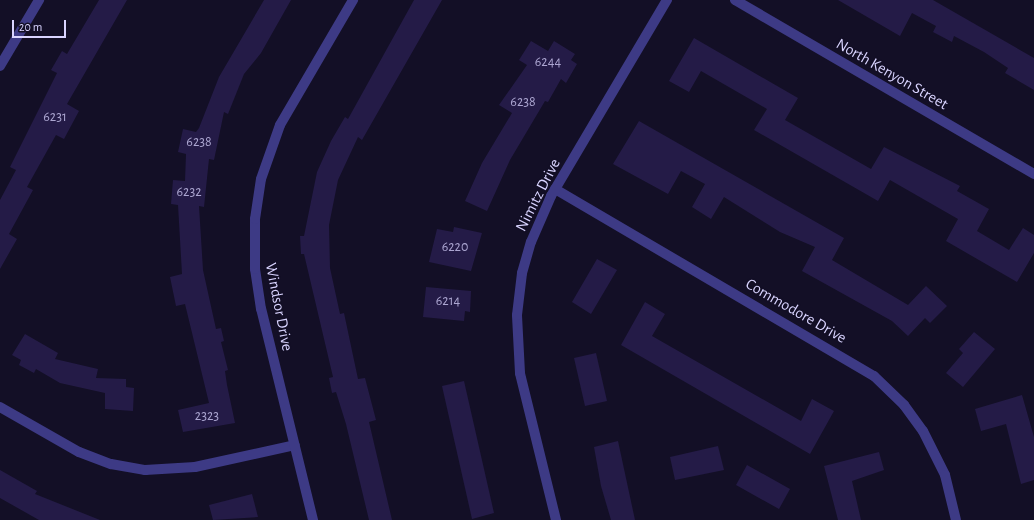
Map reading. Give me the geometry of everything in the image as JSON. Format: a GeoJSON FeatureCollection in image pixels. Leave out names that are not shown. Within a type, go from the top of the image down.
{"type":"FeatureCollection","features":[{"type":"Feature","properties":{"kind":"street"},"geometry":{"type":"LineString","coordinates":[[0,66],[39,0]]}},
{"type":"Feature","properties":{"kind":"street","name":"Windsor Drive"},"geometry":{"type":"LineString","coordinates":[[313,520],[256,281],[257,203],[268,155],[280,125],[353,0]]}},
{"type":"Feature","properties":{"kind":"street","name":"Nimitz Drive"},"geometry":{"type":"LineString","coordinates":[[556,520],[522,381],[517,323],[524,265],[555,189],[667,0]]}},
{"type":"Feature","properties":{"kind":"street","name":"North Kenyon Street"},"geometry":{"type":"LineString","coordinates":[[736,0],[1034,174]]}},
{"type":"Feature","properties":{"kind":"street","name":"Commodore Drive"},"geometry":{"type":"LineString","coordinates":[[555,189],[874,376],[904,405],[924,431],[945,475],[956,520]]}},
{"type":"Feature","properties":{"kind":"street"},"geometry":{"type":"LineString","coordinates":[[0,407],[79,452],[111,464],[145,470],[195,467],[295,445]]}},
{"type":"Feature","properties":{"kind":"building"},"geometry":{"type":"Polygon","coordinates":[[[99,0],[127,0],[67,104],[79,111],[64,139],[56,135],[27,187],[33,190],[9,234],[17,239],[0,269],[0,200],[16,170],[10,167],[57,73],[51,70],[62,51],[67,54],[99,0]]]}},
{"type":"Feature","properties":{"kind":"building"},"geometry":{"type":"Polygon","coordinates":[[[264,0],[291,0],[261,53],[244,74],[228,114],[224,112],[214,160],[209,159],[204,207],[199,206],[203,270],[216,329],[221,328],[224,341],[221,342],[228,370],[225,371],[235,423],[183,432],[178,410],[209,403],[185,304],[176,306],[170,277],[182,274],[178,205],[171,204],[173,180],[185,181],[186,154],[178,152],[183,129],[196,132],[199,128],[219,77],[264,0]]]}},
{"type":"Feature","properties":{"kind":"building"},"geometry":{"type":"Polygon","coordinates":[[[414,0],[442,0],[362,140],[358,137],[338,180],[329,225],[330,268],[340,314],[344,313],[358,379],[365,378],[376,420],[369,422],[392,520],[369,520],[346,424],[336,392],[332,393],[329,378],[333,377],[304,254],[301,254],[300,236],[304,236],[317,172],[331,141],[345,117],[348,119],[414,0]]]}},
{"type":"Feature","properties":{"kind":"building"},"geometry":{"type":"Polygon","coordinates":[[[838,0],[933,0],[1034,58],[1034,90],[1005,73],[1008,68],[984,52],[954,36],[952,42],[933,32],[936,26],[912,13],[900,36],[838,0]]]}},
{"type":"Feature","properties":{"kind":"building"},"geometry":{"type":"Polygon","coordinates":[[[694,38],[798,98],[785,120],[871,169],[884,147],[960,186],[957,191],[989,209],[977,231],[1009,250],[1023,228],[1034,235],[1034,253],[1017,282],[946,241],[958,219],[890,180],[878,201],[754,130],[767,109],[701,71],[689,92],[669,81],[694,38]]]}},
{"type":"Feature","properties":{"kind":"building"},"geometry":{"type":"Polygon","coordinates":[[[531,41],[548,51],[554,41],[575,54],[571,60],[577,64],[566,83],[561,79],[548,102],[545,101],[510,160],[487,211],[465,201],[482,163],[512,113],[499,105],[527,65],[519,60],[531,41]]]}},
{"type":"Feature","properties":{"kind":"building"},"geometry":{"type":"Polygon","coordinates":[[[639,121],[844,238],[832,260],[908,305],[926,286],[947,306],[930,323],[925,318],[908,336],[892,321],[802,271],[815,247],[780,232],[724,197],[711,219],[692,207],[705,184],[681,171],[668,194],[613,164],[639,121]]]}},
{"type":"Feature","properties":{"kind":"building"},"geometry":{"type":"Polygon","coordinates":[[[454,227],[482,233],[471,271],[429,262],[437,229],[453,232],[454,227]]]}},
{"type":"Feature","properties":{"kind":"building"},"geometry":{"type":"Polygon","coordinates":[[[597,259],[617,270],[591,314],[572,302],[597,259]]]}},
{"type":"Feature","properties":{"kind":"building"},"geometry":{"type":"Polygon","coordinates":[[[426,287],[471,291],[470,312],[465,311],[464,321],[423,317],[426,287]]]}},
{"type":"Feature","properties":{"kind":"building"},"geometry":{"type":"Polygon","coordinates":[[[645,302],[665,314],[652,336],[801,421],[812,399],[834,411],[810,454],[621,345],[645,302]]]}},
{"type":"Feature","properties":{"kind":"building"},"geometry":{"type":"Polygon","coordinates":[[[974,332],[995,349],[963,387],[946,373],[963,353],[959,349],[974,332]]]}},
{"type":"Feature","properties":{"kind":"building"},"geometry":{"type":"Polygon","coordinates":[[[25,334],[58,353],[55,359],[98,369],[96,378],[126,379],[126,387],[134,388],[133,411],[105,409],[105,393],[60,383],[36,369],[34,373],[19,365],[21,360],[12,355],[25,334]]]}},
{"type":"Feature","properties":{"kind":"building"},"geometry":{"type":"Polygon","coordinates":[[[596,353],[607,401],[585,406],[574,358],[596,353]]]}},
{"type":"Feature","properties":{"kind":"building"},"geometry":{"type":"Polygon","coordinates":[[[464,381],[494,513],[472,519],[442,386],[464,381]]]}},
{"type":"Feature","properties":{"kind":"building"},"geometry":{"type":"Polygon","coordinates":[[[1022,395],[1034,437],[1034,480],[1021,484],[1006,424],[981,431],[975,409],[1022,395]]]}},
{"type":"Feature","properties":{"kind":"building"},"geometry":{"type":"Polygon","coordinates":[[[618,441],[635,520],[611,520],[601,486],[594,447],[618,441]]]}},
{"type":"Feature","properties":{"kind":"building"},"geometry":{"type":"Polygon","coordinates":[[[718,446],[724,470],[675,480],[670,457],[718,446]]]}},
{"type":"Feature","properties":{"kind":"building"},"geometry":{"type":"Polygon","coordinates":[[[879,452],[884,470],[852,481],[861,520],[838,520],[824,466],[879,452]]]}},
{"type":"Feature","properties":{"kind":"building"},"geometry":{"type":"Polygon","coordinates":[[[747,465],[790,489],[779,509],[736,485],[747,465]]]}},
{"type":"Feature","properties":{"kind":"building"},"geometry":{"type":"Polygon","coordinates":[[[0,470],[37,491],[35,494],[100,520],[39,520],[0,498],[0,470]]]}},
{"type":"Feature","properties":{"kind":"building"},"geometry":{"type":"Polygon","coordinates":[[[252,494],[258,517],[213,520],[209,505],[252,494]]]}}]}
